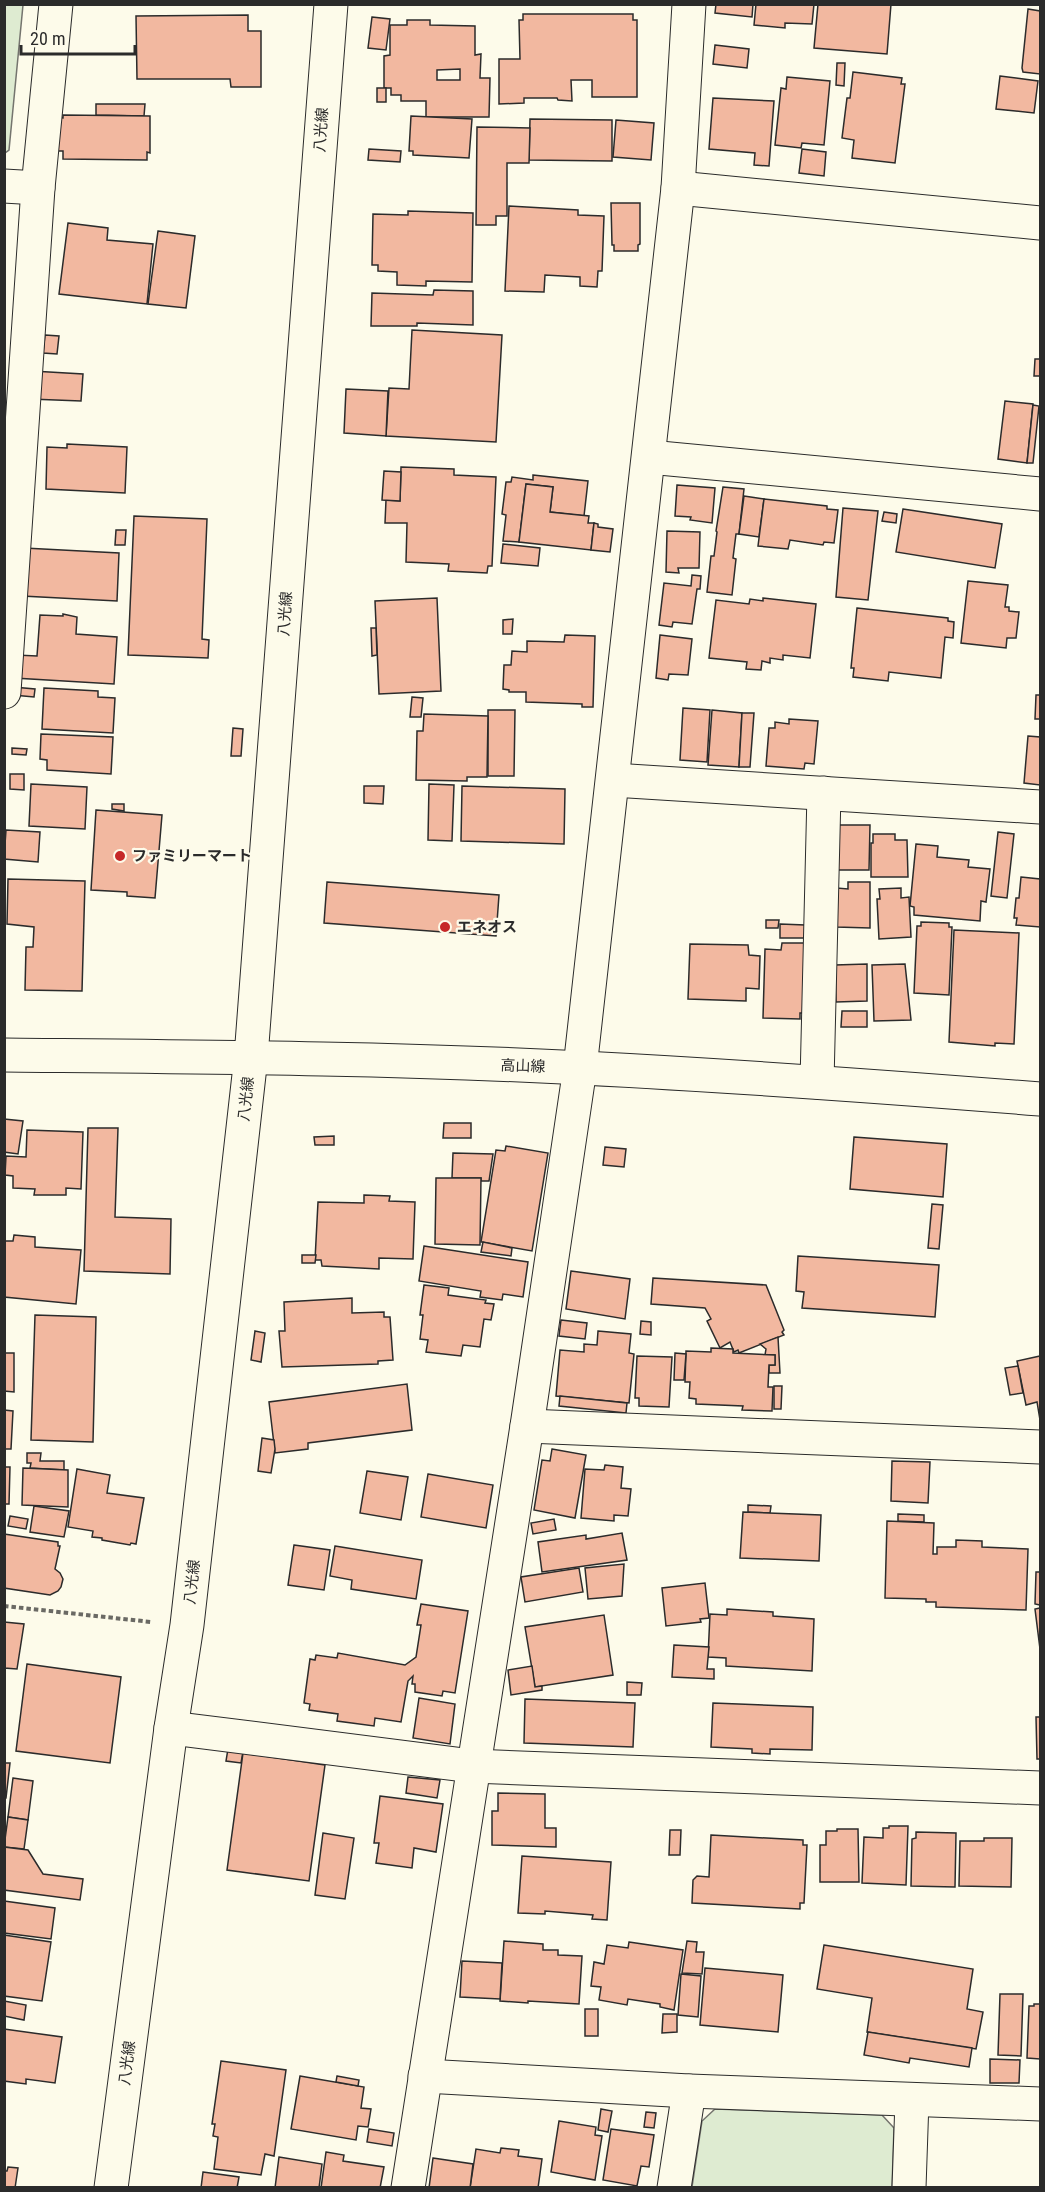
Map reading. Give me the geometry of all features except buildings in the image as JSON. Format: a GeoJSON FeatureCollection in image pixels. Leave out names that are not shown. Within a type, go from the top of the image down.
{"type":"FeatureCollection","features":[{"type":"Feature","properties":{"kind":"street"},"geometry":{"type":"LineString","coordinates":[[4,692],[13,462],[56,4]]}},
{"type":"Feature","properties":{"kind":"street","name":"八光線"},"geometry":{"type":"LineString","coordinates":[[111,2187],[171,1728],[187,1625],[251,1057],[331,4]]}},
{"type":"Feature","properties":{"kind":"street"},"geometry":{"type":"LineString","coordinates":[[408,2187],[472,1766],[527,1426],[580,1068],[678,188],[689,4]]}},
{"type":"Feature","properties":{"kind":"street"},"geometry":{"type":"LineString","coordinates":[[4,186],[38,188]]}},
{"type":"Feature","properties":{"kind":"street"},"geometry":{"type":"LineString","coordinates":[[678,188],[1041,223]]}},
{"type":"Feature","properties":{"kind":"street"},"geometry":{"type":"LineString","coordinates":[[649,457],[1041,494]]}},
{"type":"Feature","properties":{"kind":"street"},"geometry":{"type":"LineString","coordinates":[[613,780],[1041,807]]}},
{"type":"Feature","properties":{"kind":"street"},"geometry":{"type":"LineString","coordinates":[[817,1082],[824,793]]}},
{"type":"Feature","properties":{"kind":"street","name":"高山線"},"geometry":{"type":"LineString","coordinates":[[4,1055],[251,1057],[580,1068],[817,1082],[1041,1099]]}},
{"type":"Feature","properties":{"kind":"street"},"geometry":{"type":"LineString","coordinates":[[527,1426],[1041,1447]]}},
{"type":"Feature","properties":{"kind":"street"},"geometry":{"type":"LineString","coordinates":[[171,1728],[472,1766],[1041,1788]]}},
{"type":"Feature","properties":{"kind":"street"},"geometry":{"type":"LineString","coordinates":[[425,2076],[689,2091],[1041,2104]]}},
{"type":"Feature","properties":{"kind":"street"},"geometry":{"type":"LineString","coordinates":[[675,2187],[689,2091]]}},
{"type":"Feature","properties":{"kind":"street"},"geometry":{"type":"LineString","coordinates":[[909,2187],[912,2100]]}},
{"type":"Feature","properties":{"kind":"path"},"geometry":{"type":"LineString","coordinates":[[4,1606],[187,1625]]}},
{"type":"Feature","properties":{"kind":"green space"},"geometry":{"type":"Polygon","coordinates":[[[5,4],[23,5],[9,150],[5,153],[5,4]]]}},
{"type":"Feature","properties":{"kind":"green space"},"geometry":{"type":"Polygon","coordinates":[[[715,2109],[882,2115],[894,2128],[892,2187],[692,2187],[702,2121],[715,2109]]]}},
{"type":"Feature","properties":{"kind":"place","name":"ファミリーマート"},"geometry":{"type":"Point","coordinates":[120,856]}},
{"type":"Feature","properties":{"kind":"place","name":"エネオス"},"geometry":{"type":"Point","coordinates":[445,927]}}]}
